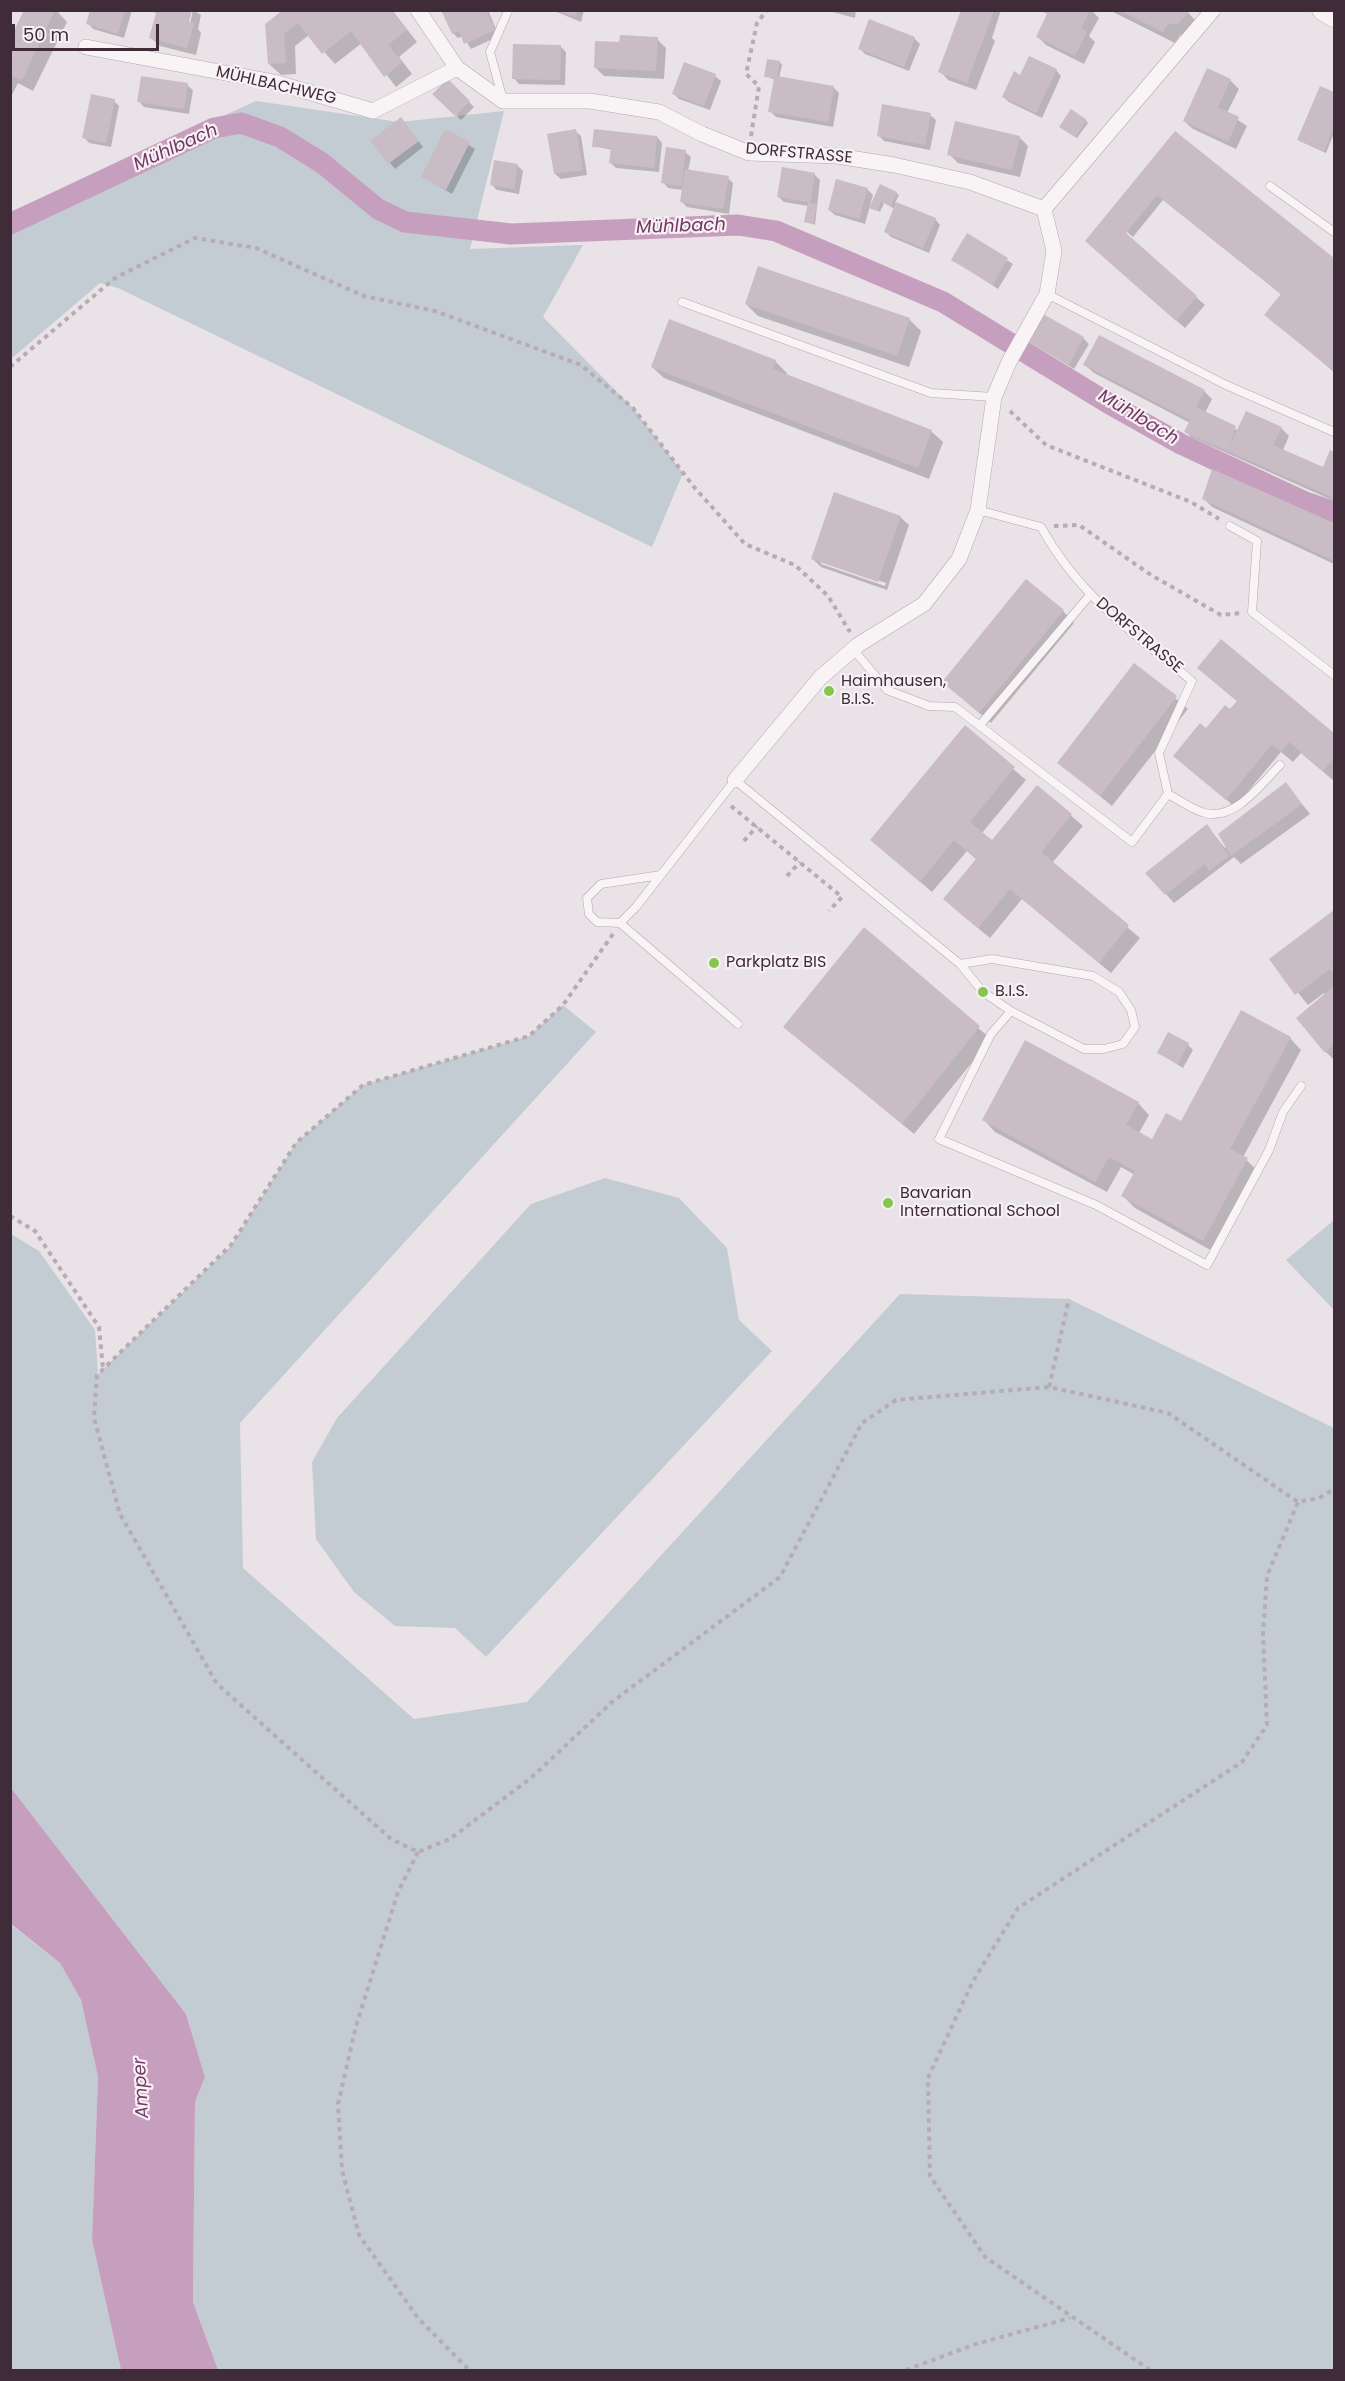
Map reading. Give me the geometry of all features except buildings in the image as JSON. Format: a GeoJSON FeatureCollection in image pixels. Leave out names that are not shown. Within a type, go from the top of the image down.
{"type":"FeatureCollection","features":[{"type":"Feature","properties":{"kind":"street"},"geometry":{"type":"LineString","coordinates":[[418,10],[457,68],[503,101]]}},
{"type":"Feature","properties":{"kind":"street"},"geometry":{"type":"LineString","coordinates":[[735,780],[820,678],[856,647],[924,604],[959,559],[978,510],[994,397],[1009,362],[1047,294],[1054,251],[1044,209],[1213,10]]}},
{"type":"Feature","properties":{"kind":"street"},"geometry":{"type":"LineString","coordinates":[[1322,10],[1335,17]]}},
{"type":"Feature","properties":{"kind":"street","name":"MÜHLBACHWEG"},"geometry":{"type":"LineString","coordinates":[[86,47],[274,82],[373,111],[457,68]]}},
{"type":"Feature","properties":{"kind":"street","name":"DORFSTRASSE"},"geometry":{"type":"LineString","coordinates":[[503,101],[590,101],[659,111],[702,134],[748,153],[837,156],[894,165],[970,182],[1044,209]]}},
{"type":"Feature","properties":{"kind":"lane"},"geometry":{"type":"LineString","coordinates":[[503,101],[490,52],[508,11]]}},
{"type":"Feature","properties":{"kind":"lane"},"geometry":{"type":"LineString","coordinates":[[1270,186],[1335,232]]}},
{"type":"Feature","properties":{"kind":"lane"},"geometry":{"type":"LineString","coordinates":[[1047,294],[1226,385],[1335,432]]}},
{"type":"Feature","properties":{"kind":"lane"},"geometry":{"type":"LineString","coordinates":[[682,302],[931,393],[994,397]]}},
{"type":"Feature","properties":{"kind":"lane"},"geometry":{"type":"LineString","coordinates":[[978,510],[1041,527]]}},
{"type":"Feature","properties":{"kind":"lane"},"geometry":{"type":"LineString","coordinates":[[1230,526],[1257,541],[1252,612],[1335,675]]}},
{"type":"Feature","properties":{"kind":"lane","name":"DORFSTRASSE"},"geometry":{"type":"LineString","coordinates":[[1041,527],[1054,550],[1097,604],[1192,681],[1159,753],[1167,794]]}},
{"type":"Feature","properties":{"kind":"lane"},"geometry":{"type":"LineString","coordinates":[[980,725],[1090,595]]}},
{"type":"Feature","properties":{"kind":"lane"},"geometry":{"type":"LineString","coordinates":[[856,647],[887,690],[929,706],[955,707],[1132,842],[1167,794],[1206,813],[1222,812],[1239,806],[1280,765]]}},
{"type":"Feature","properties":{"kind":"lane"},"geometry":{"type":"LineString","coordinates":[[620,923],[661,875],[735,780],[960,964],[983,992],[1011,1011],[1084,1049],[1104,1049],[1123,1044],[1135,1027],[1131,1010],[1119,992],[1093,976],[992,959],[960,964]]}},
{"type":"Feature","properties":{"kind":"lane"},"geometry":{"type":"LineString","coordinates":[[661,875],[601,884],[587,898],[589,914],[597,922],[620,923],[738,1024]]}},
{"type":"Feature","properties":{"kind":"lane"},"geometry":{"type":"LineString","coordinates":[[1011,1011],[991,1034],[939,1138],[1096,1205],[1207,1265],[1269,1150],[1283,1112],[1301,1086]]}},
{"type":"Feature","properties":{"kind":"path"},"geometry":{"type":"LineString","coordinates":[[748,153],[759,86],[746,74],[757,22],[765,17],[767,10]]}},
{"type":"Feature","properties":{"kind":"path"},"geometry":{"type":"LineString","coordinates":[[10,367],[115,278],[195,238],[256,248],[364,296],[435,311],[581,365],[633,408],[694,487],[745,544],[795,565],[828,596],[856,647]]}},
{"type":"Feature","properties":{"kind":"path"},"geometry":{"type":"LineString","coordinates":[[994,397],[1046,446],[1191,502],[1230,526]]}},
{"type":"Feature","properties":{"kind":"path"},"geometry":{"type":"LineString","coordinates":[[1041,527],[1079,525],[1151,575],[1221,615],[1252,612]]}},
{"type":"Feature","properties":{"kind":"path"},"geometry":{"type":"LineString","coordinates":[[721,798],[842,897],[829,911]]}},
{"type":"Feature","properties":{"kind":"path"},"geometry":{"type":"LineString","coordinates":[[744,841],[757,826]]}},
{"type":"Feature","properties":{"kind":"path"},"geometry":{"type":"LineString","coordinates":[[787,876],[800,862]]}},
{"type":"Feature","properties":{"kind":"path"},"geometry":{"type":"LineString","coordinates":[[418,1852],[391,1839],[217,1684],[120,1514],[94,1418],[98,1375],[231,1245],[296,1143],[363,1085],[530,1036],[563,1005],[620,923]]}},
{"type":"Feature","properties":{"kind":"path"},"geometry":{"type":"LineString","coordinates":[[10,1216],[35,1230],[99,1327],[103,1369]]}},
{"type":"Feature","properties":{"kind":"path"},"geometry":{"type":"LineString","coordinates":[[1049,1387],[1069,1299]]}},
{"type":"Feature","properties":{"kind":"path"},"geometry":{"type":"LineString","coordinates":[[466,2369],[418,2318],[359,2235],[342,2170],[338,2104],[356,2026],[398,1892],[418,1852],[450,1839],[531,1778],[612,1702],[780,1577],[862,1423],[896,1400],[1049,1387],[1168,1413],[1298,1502],[1319,1498],[1335,1489]]}},
{"type":"Feature","properties":{"kind":"path"},"geometry":{"type":"LineString","coordinates":[[1150,2370],[985,2257],[930,2176],[928,2078],[973,1981],[1018,1908],[1242,1762],[1267,1725],[1263,1634],[1267,1576],[1298,1502]]}},
{"type":"Feature","properties":{"kind":"path"},"geometry":{"type":"LineString","coordinates":[[906,2370],[976,2344],[1071,2318]]}},
{"type":"Feature","properties":{"kind":"shaded area"},"geometry":{"type":"Polygon","coordinates":[[[256,101],[399,122],[504,111],[470,249],[583,245],[543,317],[633,408],[683,473],[652,547],[118,288],[100,283],[11,359],[10,212],[256,101]]]}},
{"type":"Feature","properties":{"kind":"shaded area"},"geometry":{"type":"Polygon","coordinates":[[[563,1005],[596,1032],[240,1423],[243,1568],[414,1719],[527,1702],[900,1294],[1069,1299],[1334,1428],[1334,2370],[218,2370],[193,2302],[195,2102],[205,2077],[186,2014],[11,1788],[11,1234],[39,1251],[95,1330],[98,1374],[231,1246],[296,1143],[363,1085],[529,1036],[563,1005]]]}},
{"type":"Feature","properties":{"kind":"shaded area"},"geometry":{"type":"Polygon","coordinates":[[[605,1178],[679,1198],[727,1248],[739,1320],[772,1351],[486,1657],[455,1628],[395,1626],[354,1592],[316,1539],[312,1462],[337,1418],[531,1204],[605,1178]]]}},
{"type":"Feature","properties":{"kind":"shaded area"},"geometry":{"type":"Polygon","coordinates":[[[1334,1220],[1334,1310],[1286,1260],[1334,1220]]]}},
{"type":"Feature","properties":{"kind":"shaded area"},"geometry":{"type":"Polygon","coordinates":[[[10,1924],[60,1963],[81,2000],[98,2077],[92,2240],[121,2370],[11,2370],[10,1924]]]}},
{"type":"Feature","properties":{"kind":"water","name":"Amper"},"geometry":{"type":"Polygon","coordinates":[[[11,1788],[186,2014],[205,2077],[195,2102],[193,2302],[218,2370],[121,2370],[92,2240],[98,2077],[81,2000],[60,1963],[11,1924],[11,1788]]]}},
{"type":"Feature","properties":{"kind":"waterway","name":"Mühlbach"},"geometry":{"type":"LineString","coordinates":[[10,224],[214,128],[241,123],[280,137],[322,163],[378,209],[405,222],[511,234],[738,225],[776,231],[943,302],[1108,403],[1181,444],[1305,502],[1334,512]]}},
{"type":"Feature","properties":{"kind":"place","name":"Haimhausen, B.I.S."},"geometry":{"type":"Point","coordinates":[829,691]}},
{"type":"Feature","properties":{"kind":"place","name":"Parkplatz BIS"},"geometry":{"type":"Point","coordinates":[714,963]}},
{"type":"Feature","properties":{"kind":"place","name":"B.I.S."},"geometry":{"type":"Point","coordinates":[983,992]}},
{"type":"Feature","properties":{"kind":"place","name":"Bavarian International School"},"geometry":{"type":"Point","coordinates":[888,1203]}}]}
